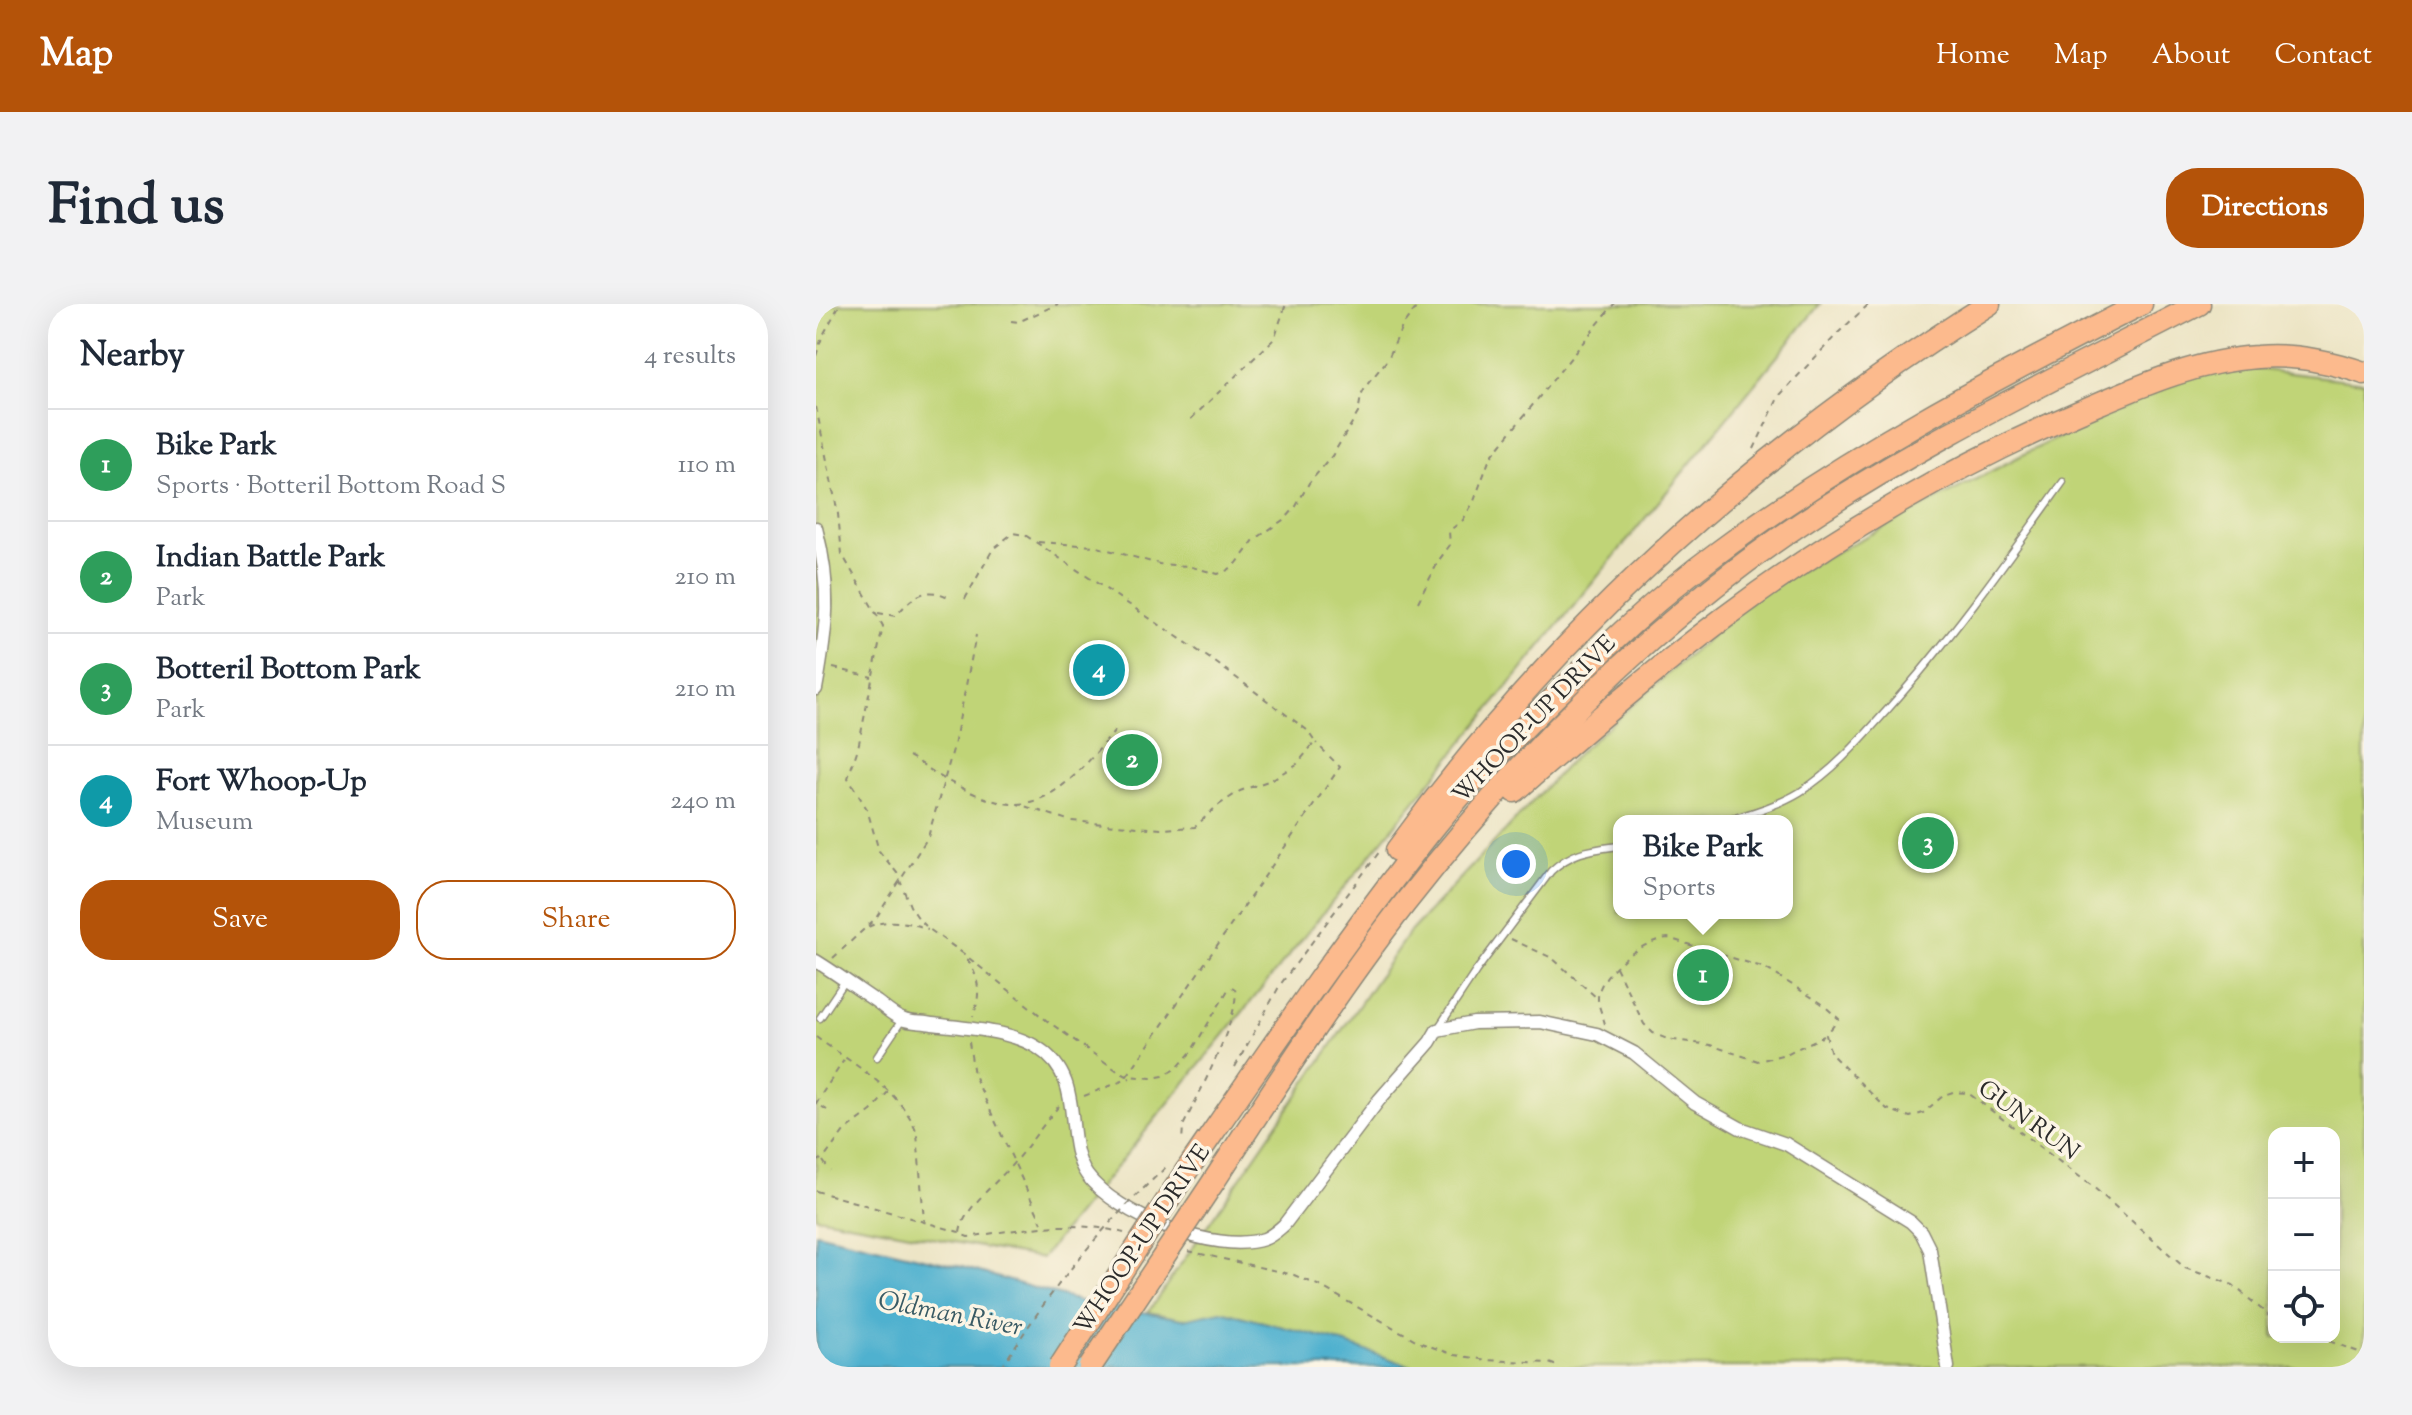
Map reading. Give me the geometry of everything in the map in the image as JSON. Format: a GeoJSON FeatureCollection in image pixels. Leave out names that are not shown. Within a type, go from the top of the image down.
{"type":"FeatureCollection","features":[{"type":"Feature","properties":{"kind":"highway"},"geometry":{"type":"LineString","coordinates":[[1187,1170],[1254,1059],[1378,878],[1431,803],[1521,695],[1612,597],[1709,508],[1865,385],[1989,304]]}},
{"type":"Feature","properties":{"kind":"highway","name":"WHOOP-UP DRIVE"},"geometry":{"type":"LineString","coordinates":[[1060,1367],[1187,1170],[1329,967],[1431,831],[1520,731],[1612,641],[1714,555],[1818,481],[1924,418],[2141,304]]}},
{"type":"Feature","properties":{"kind":"highway","name":"WHOOP-UP DRIVE"},"geometry":{"type":"LineString","coordinates":[[1090,1367],[1290,1064],[1364,959],[1453,844],[1534,751],[1620,667],[1726,578],[1779,539],[1933,442],[2199,304]]}},
{"type":"Feature","properties":{"kind":"highway"},"geometry":{"type":"LineString","coordinates":[[1453,844],[1614,705],[1726,616],[1836,541],[1986,455],[2142,385],[2198,367],[2258,356],[2314,360],[2364,373]]}},
{"type":"Feature","properties":{"kind":"street"},"geometry":{"type":"LineString","coordinates":[[816,528],[826,577],[816,689]]}},
{"type":"Feature","properties":{"kind":"street"},"geometry":{"type":"LineString","coordinates":[[816,961],[902,1020],[978,1029],[1037,1047],[1053,1062],[1064,1079],[1072,1101],[1078,1156],[1086,1174],[1110,1197],[1161,1226],[1240,1243],[1267,1238],[1284,1225],[1379,1100],[1437,1030],[1474,1023],[1540,1022],[1597,1034],[1634,1053],[1695,1103],[1740,1128],[1786,1144],[1911,1222],[1921,1232],[1930,1250],[1948,1367]]}},
{"type":"Feature","properties":{"kind":"lane"},"geometry":{"type":"LineString","coordinates":[[1745,815],[1776,805],[1798,793],[1845,757],[1968,612],[2063,482]]}},
{"type":"Feature","properties":{"kind":"lane"},"geometry":{"type":"LineString","coordinates":[[1437,1030],[1551,871],[1565,858],[1613,847]]}},
{"type":"Feature","properties":{"kind":"lane"},"geometry":{"type":"LineString","coordinates":[[820,1018],[845,980]]}},
{"type":"Feature","properties":{"kind":"lane"},"geometry":{"type":"LineString","coordinates":[[877,1057],[902,1020]]}},
{"type":"Feature","properties":{"kind":"path"},"geometry":{"type":"LineString","coordinates":[[816,356],[822,337],[840,304]]}},
{"type":"Feature","properties":{"kind":"path"},"geometry":{"type":"LineString","coordinates":[[1011,321],[1018,322],[1058,304]]}},
{"type":"Feature","properties":{"kind":"path"},"geometry":{"type":"LineString","coordinates":[[1191,419],[1274,339],[1286,304]]}},
{"type":"Feature","properties":{"kind":"path"},"geometry":{"type":"LineString","coordinates":[[1037,542],[1094,546],[1159,564],[1188,566],[1218,574],[1228,570],[1254,540],[1295,508],[1309,483],[1332,456],[1358,413],[1366,386],[1388,359],[1402,327],[1419,304]]}},
{"type":"Feature","properties":{"kind":"path"},"geometry":{"type":"LineString","coordinates":[[1418,602],[1427,581],[1450,545],[1449,531],[1463,520],[1474,501],[1490,458],[1614,304]]}},
{"type":"Feature","properties":{"kind":"path"},"geometry":{"type":"LineString","coordinates":[[1752,454],[1779,396],[1869,304]]}},
{"type":"Feature","properties":{"kind":"path"},"geometry":{"type":"LineString","coordinates":[[816,407],[838,514],[842,554],[883,626],[858,748],[848,778],[867,809],[879,851],[897,873],[910,906],[929,929],[1046,1020],[1127,1076],[1163,1076],[1178,1067],[1191,1052],[1228,990],[1232,987],[1235,989],[1237,996],[1228,1026],[1183,1126],[1181,1136],[1185,1147]]}},
{"type":"Feature","properties":{"kind":"path"},"geometry":{"type":"LineString","coordinates":[[965,599],[993,549],[1013,533],[1025,535],[1215,662],[1307,730],[1340,767],[1127,1076]]}},
{"type":"Feature","properties":{"kind":"path"},"geometry":{"type":"LineString","coordinates":[[877,613],[896,616],[908,600],[923,593],[933,592],[948,597]]}},
{"type":"Feature","properties":{"kind":"path"},"geometry":{"type":"LineString","coordinates":[[830,970],[838,963],[832,959],[866,928],[901,882],[928,837],[954,746],[976,635]]}},
{"type":"Feature","properties":{"kind":"path"},"geometry":{"type":"LineString","coordinates":[[820,665],[872,677]]}},
{"type":"Feature","properties":{"kind":"path"},"geometry":{"type":"LineString","coordinates":[[1018,804],[1050,794],[1082,768],[1115,731]]}},
{"type":"Feature","properties":{"kind":"path"},"geometry":{"type":"LineString","coordinates":[[909,756],[944,779],[990,800],[1018,804],[1071,821],[1161,829],[1195,827],[1217,806],[1240,791],[1271,780],[1297,764],[1315,742]]}},
{"type":"Feature","properties":{"kind":"path"},"geometry":{"type":"LineString","coordinates":[[866,928],[888,922],[929,929]]}},
{"type":"Feature","properties":{"kind":"path"},"geometry":{"type":"LineString","coordinates":[[1503,936],[1552,958],[1597,998],[1606,1028],[1597,1034]]}},
{"type":"Feature","properties":{"kind":"path","name":"GUN RUN"},"geometry":{"type":"LineString","coordinates":[[1597,998],[1601,986],[1616,967],[1638,947],[1655,939],[1668,938],[1765,968],[1821,1003],[1839,1019],[1826,1035],[1831,1054],[1887,1109],[1910,1117],[1923,1113],[1944,1095],[1968,1093],[2092,1186],[2185,1268],[2233,1285],[2268,1315]]}},
{"type":"Feature","properties":{"kind":"path"},"geometry":{"type":"LineString","coordinates":[[964,954],[978,983],[978,1002],[973,1017],[980,1018],[975,1041],[968,1042],[974,1075],[1043,1225]]}},
{"type":"Feature","properties":{"kind":"path"},"geometry":{"type":"LineString","coordinates":[[1616,967],[1644,1024],[1653,1033],[1667,1039],[1710,1045],[1758,1061],[1786,1054],[1826,1035]]}},
{"type":"Feature","properties":{"kind":"path"},"geometry":{"type":"LineString","coordinates":[[816,1037],[888,1092],[905,1111],[917,1133],[924,1221]]}},
{"type":"Feature","properties":{"kind":"path"},"geometry":{"type":"LineString","coordinates":[[827,1110],[816,1103],[845,1059]]}},
{"type":"Feature","properties":{"kind":"path"},"geometry":{"type":"LineString","coordinates":[[816,1162],[822,1160],[844,1131],[871,1111],[888,1092]]}},
{"type":"Feature","properties":{"kind":"path"},"geometry":{"type":"LineString","coordinates":[[822,1160],[830,1171]]}},
{"type":"Feature","properties":{"kind":"path"},"geometry":{"type":"LineString","coordinates":[[960,1232],[972,1209],[1015,1163]]}},
{"type":"Feature","properties":{"kind":"path"},"geometry":{"type":"LineString","coordinates":[[1002,1367],[1031,1321],[1077,1262],[1161,1172]]}},
{"type":"Feature","properties":{"kind":"path"},"geometry":{"type":"LineString","coordinates":[[816,1191],[868,1208],[924,1221],[968,1237],[1043,1225],[1125,1233]]}},
{"type":"Feature","properties":{"kind":"path"},"geometry":{"type":"LineString","coordinates":[[1180,1248],[1235,1264],[1294,1275],[1320,1286],[1421,1343],[1455,1355],[1549,1363],[1560,1367]]}},
{"type":"Feature","properties":{"kind":"path"},"geometry":{"type":"LineString","coordinates":[[2334,1343],[2364,1354]]}},
{"type":"Feature","properties":{"kind":"green space"},"geometry":{"type":"Polygon","coordinates":[[[816,304],[1820,304],[1042,1258],[816,1217],[816,304]]]}},
{"type":"Feature","properties":{"kind":"green space"},"geometry":{"type":"Polygon","coordinates":[[[2216,364],[2364,382],[2364,1359],[2351,1367],[1411,1367],[1148,1312],[1408,934],[1578,753],[1763,590],[2028,452],[2216,364]]]}},
{"type":"Feature","properties":{"kind":"water","name":"Oldman River"},"geometry":{"type":"Polygon","coordinates":[[[816,1233],[962,1267],[1079,1301],[1183,1319],[1221,1311],[1334,1340],[1414,1367],[816,1367],[816,1233]]]}},
{"type":"Feature","properties":{"kind":"place","name":"Fort Whoop-Up"},"geometry":{"type":"Point","coordinates":[1099,670]}},
{"type":"Feature","properties":{"kind":"place","name":"Indian Battle Park"},"geometry":{"type":"Point","coordinates":[1132,760]}},
{"type":"Feature","properties":{"kind":"place","name":"Botteril Bottom Park"},"geometry":{"type":"Point","coordinates":[1928,843]}},
{"type":"Feature","properties":{"kind":"place","name":"Bike Park"},"geometry":{"type":"Point","coordinates":[1703,975]}}]}
